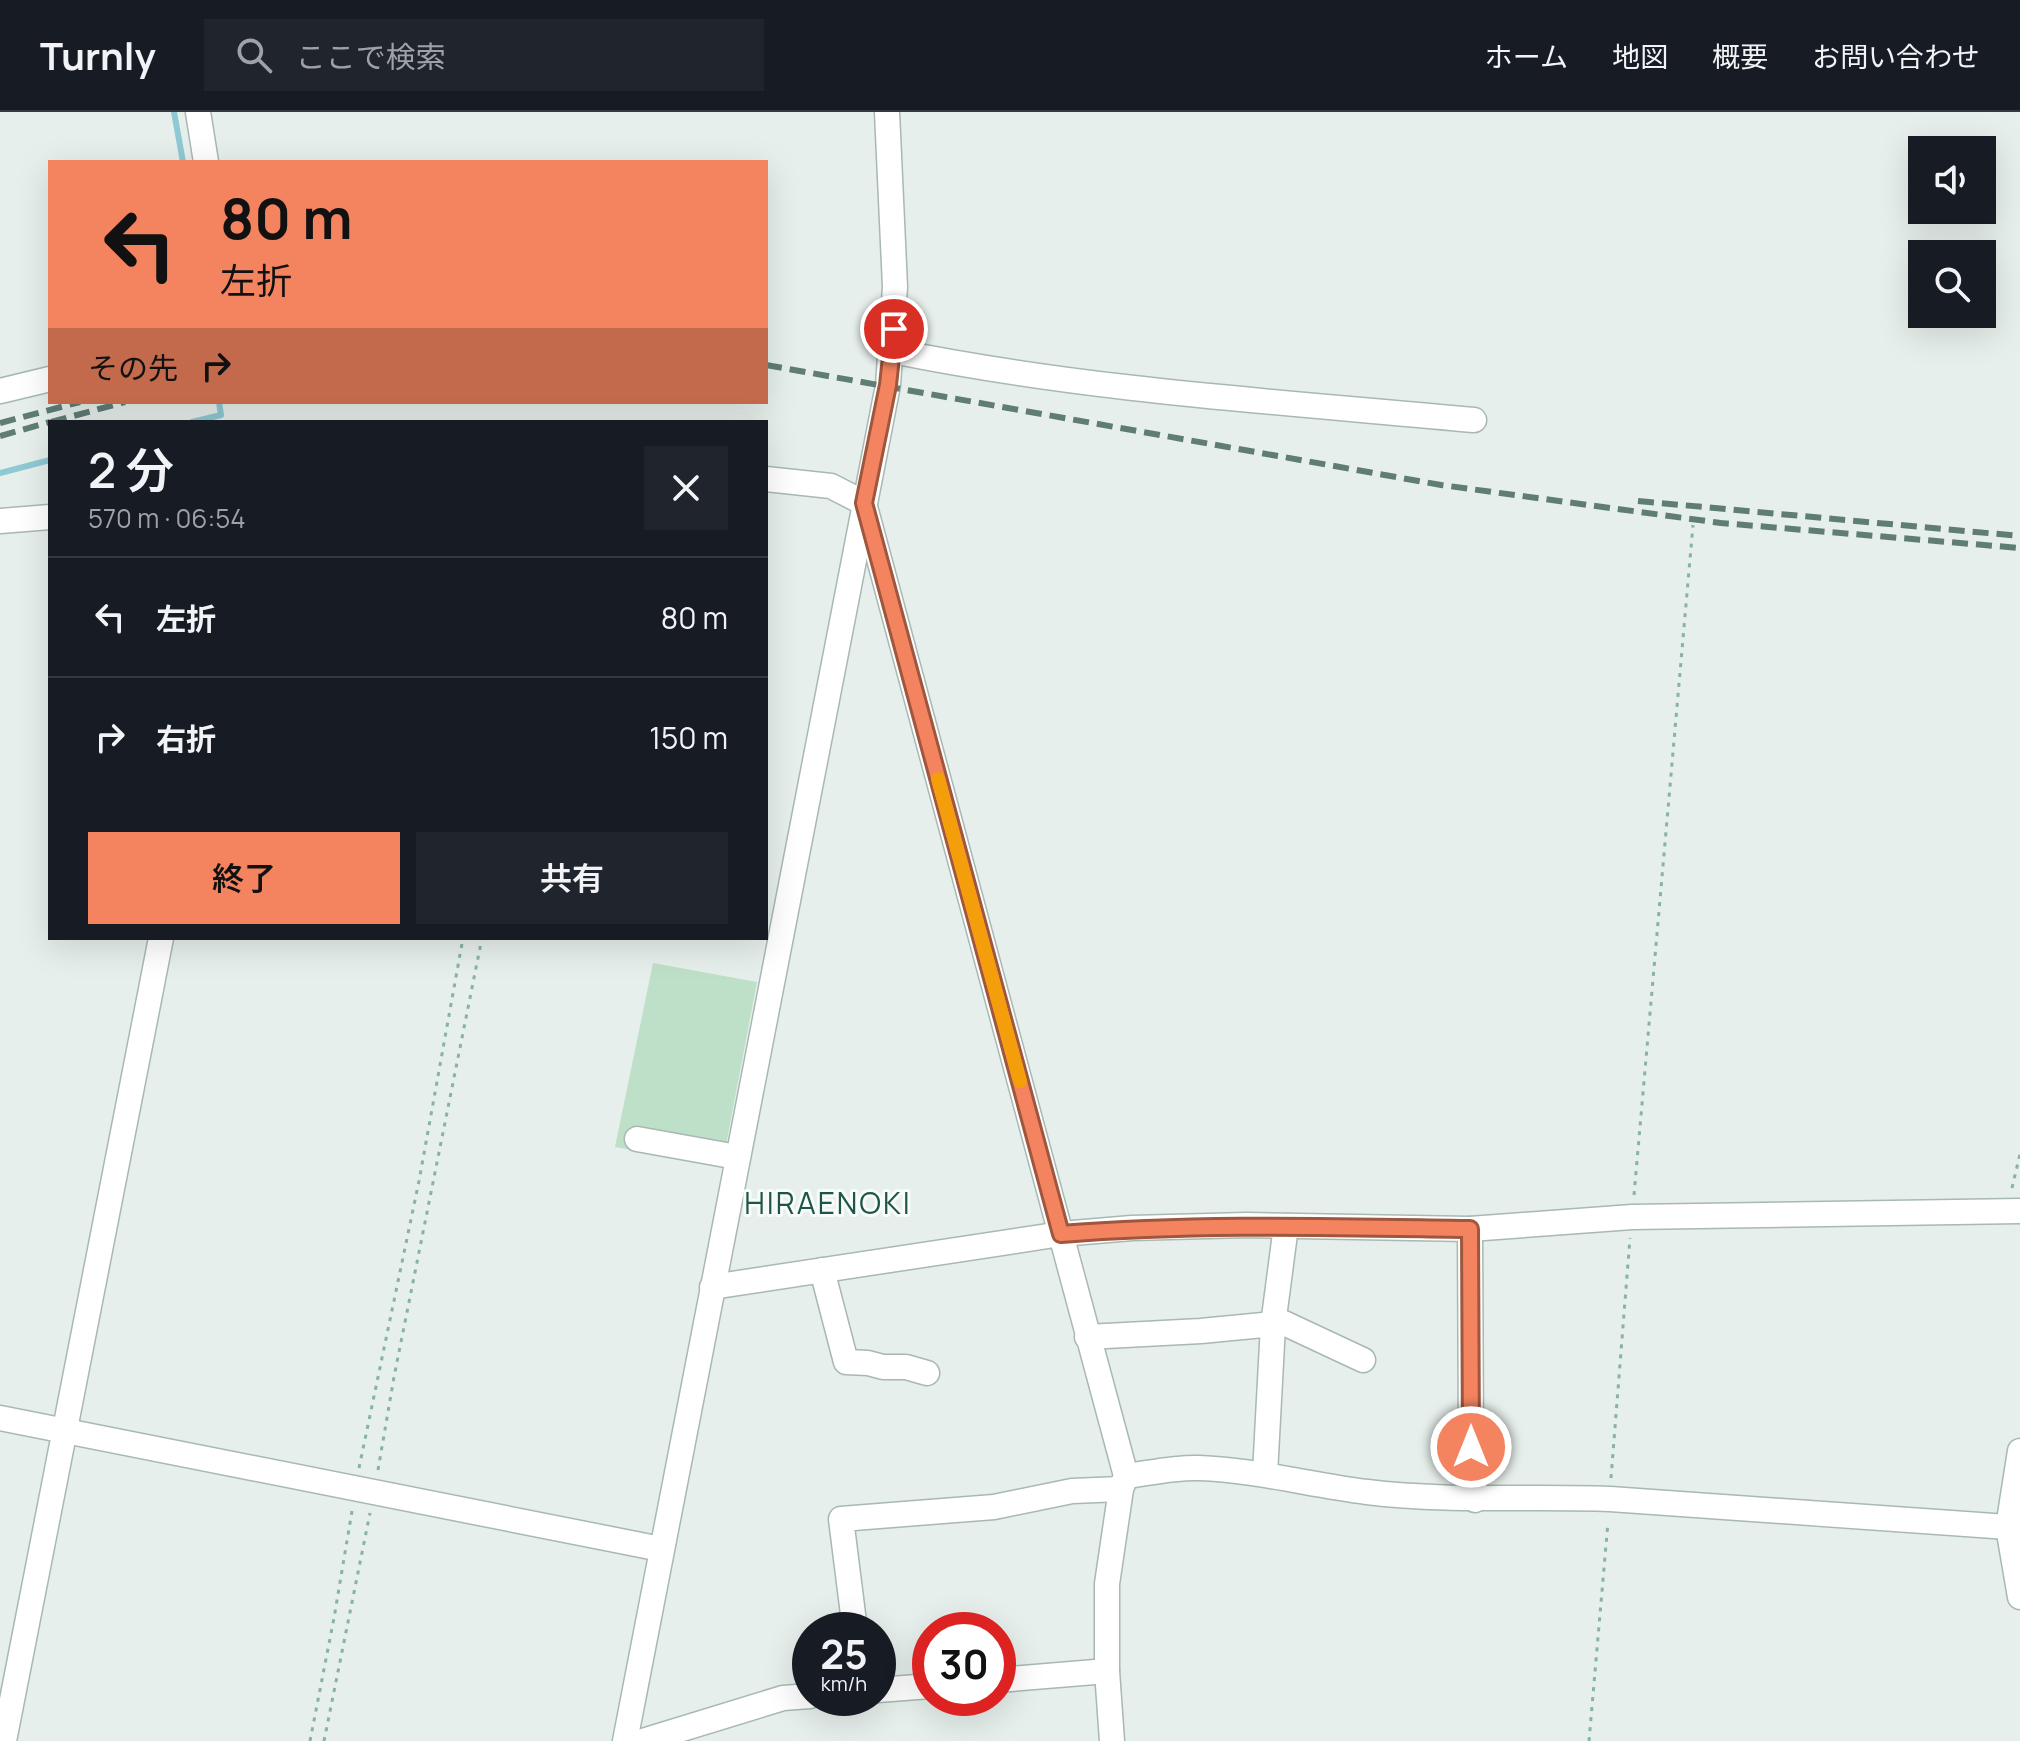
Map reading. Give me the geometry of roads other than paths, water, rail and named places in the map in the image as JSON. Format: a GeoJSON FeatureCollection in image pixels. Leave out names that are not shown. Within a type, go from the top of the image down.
{"type":"FeatureCollection","features":[{"type":"Feature","properties":{"kind":"street"},"geometry":{"type":"LineString","coordinates":[[198,112],[206,160]]}},
{"type":"Feature","properties":{"kind":"street"},"geometry":{"type":"LineString","coordinates":[[625,1741],[893,351],[895,287],[887,112]]}},
{"type":"Feature","properties":{"kind":"street"},"geometry":{"type":"LineString","coordinates":[[893,351],[963,365],[1149,389],[1474,420]]}},
{"type":"Feature","properties":{"kind":"street"},"geometry":{"type":"LineString","coordinates":[[0,391],[48,379]]}},
{"type":"Feature","properties":{"kind":"street"},"geometry":{"type":"LineString","coordinates":[[768,479],[831,486],[864,503],[1061,1234],[1123,1482],[1107,1584],[1107,1671],[1112,1741]]}},
{"type":"Feature","properties":{"kind":"street"},"geometry":{"type":"LineString","coordinates":[[0,521],[48,517]]}},
{"type":"Feature","properties":{"kind":"street"},"geometry":{"type":"LineString","coordinates":[[4,1741],[161,940]]}},
{"type":"Feature","properties":{"kind":"street"},"geometry":{"type":"LineString","coordinates":[[637,1139],[737,1157]]}},
{"type":"Feature","properties":{"kind":"street"},"geometry":{"type":"LineString","coordinates":[[712,1287],[1061,1234],[1132,1228],[1286,1226],[1470,1229],[1632,1217],[2014,1211]]}},
{"type":"Feature","properties":{"kind":"street"},"geometry":{"type":"LineString","coordinates":[[1265,1474],[1273,1325],[1286,1226]]}},
{"type":"Feature","properties":{"kind":"street"},"geometry":{"type":"LineString","coordinates":[[1470,1229],[1471,1447],[1475,1500]]}},
{"type":"Feature","properties":{"kind":"street"},"geometry":{"type":"LineString","coordinates":[[822,1270],[846,1362],[906,1367],[927,1373]]}},
{"type":"Feature","properties":{"kind":"street"},"geometry":{"type":"LineString","coordinates":[[1087,1337],[1284,1323],[1363,1360]]}},
{"type":"Feature","properties":{"kind":"street"},"geometry":{"type":"LineString","coordinates":[[0,1418],[661,1549]]}},
{"type":"Feature","properties":{"kind":"street"},"geometry":{"type":"LineString","coordinates":[[2020,1451],[2008,1527],[2020,1597]]}},
{"type":"Feature","properties":{"kind":"street"},"geometry":{"type":"LineString","coordinates":[[853,1612],[841,1519],[994,1507],[1196,1468],[1265,1474],[1366,1492],[1475,1500],[1553,1497],[1610,1499],[2008,1527]]}},
{"type":"Feature","properties":{"kind":"street"},"geometry":{"type":"LineString","coordinates":[[1016,1679],[1107,1671]]}},
{"type":"Feature","properties":{"kind":"street"},"geometry":{"type":"LineString","coordinates":[[643,1741],[792,1697]]}},
{"type":"Feature","properties":{"kind":"waterway"},"geometry":{"type":"LineString","coordinates":[[174,112],[183,160]]}},
{"type":"Feature","properties":{"kind":"waterway"},"geometry":{"type":"LineString","coordinates":[[200,420],[221,415],[219,404]]}},
{"type":"Feature","properties":{"kind":"waterway"},"geometry":{"type":"LineString","coordinates":[[0,473],[48,461]]}},
{"type":"Feature","properties":{"kind":"railway"},"geometry":{"type":"LineString","coordinates":[[768,365],[1441,485],[1721,523],[2020,548]]}},
{"type":"Feature","properties":{"kind":"railway"},"geometry":{"type":"LineString","coordinates":[[0,423],[72,404]]}},
{"type":"Feature","properties":{"kind":"railway"},"geometry":{"type":"LineString","coordinates":[[58,420],[118,404]]}},
{"type":"Feature","properties":{"kind":"railway"},"geometry":{"type":"LineString","coordinates":[[0,436],[48,423]]}},
{"type":"Feature","properties":{"kind":"railway"},"geometry":{"type":"LineString","coordinates":[[1638,501],[2020,536]]}},
{"type":"Feature","properties":{"kind":"district","name":"HIRAENOKI"},"geometry":{"type":"Point","coordinates":[828,1202]}}]}
